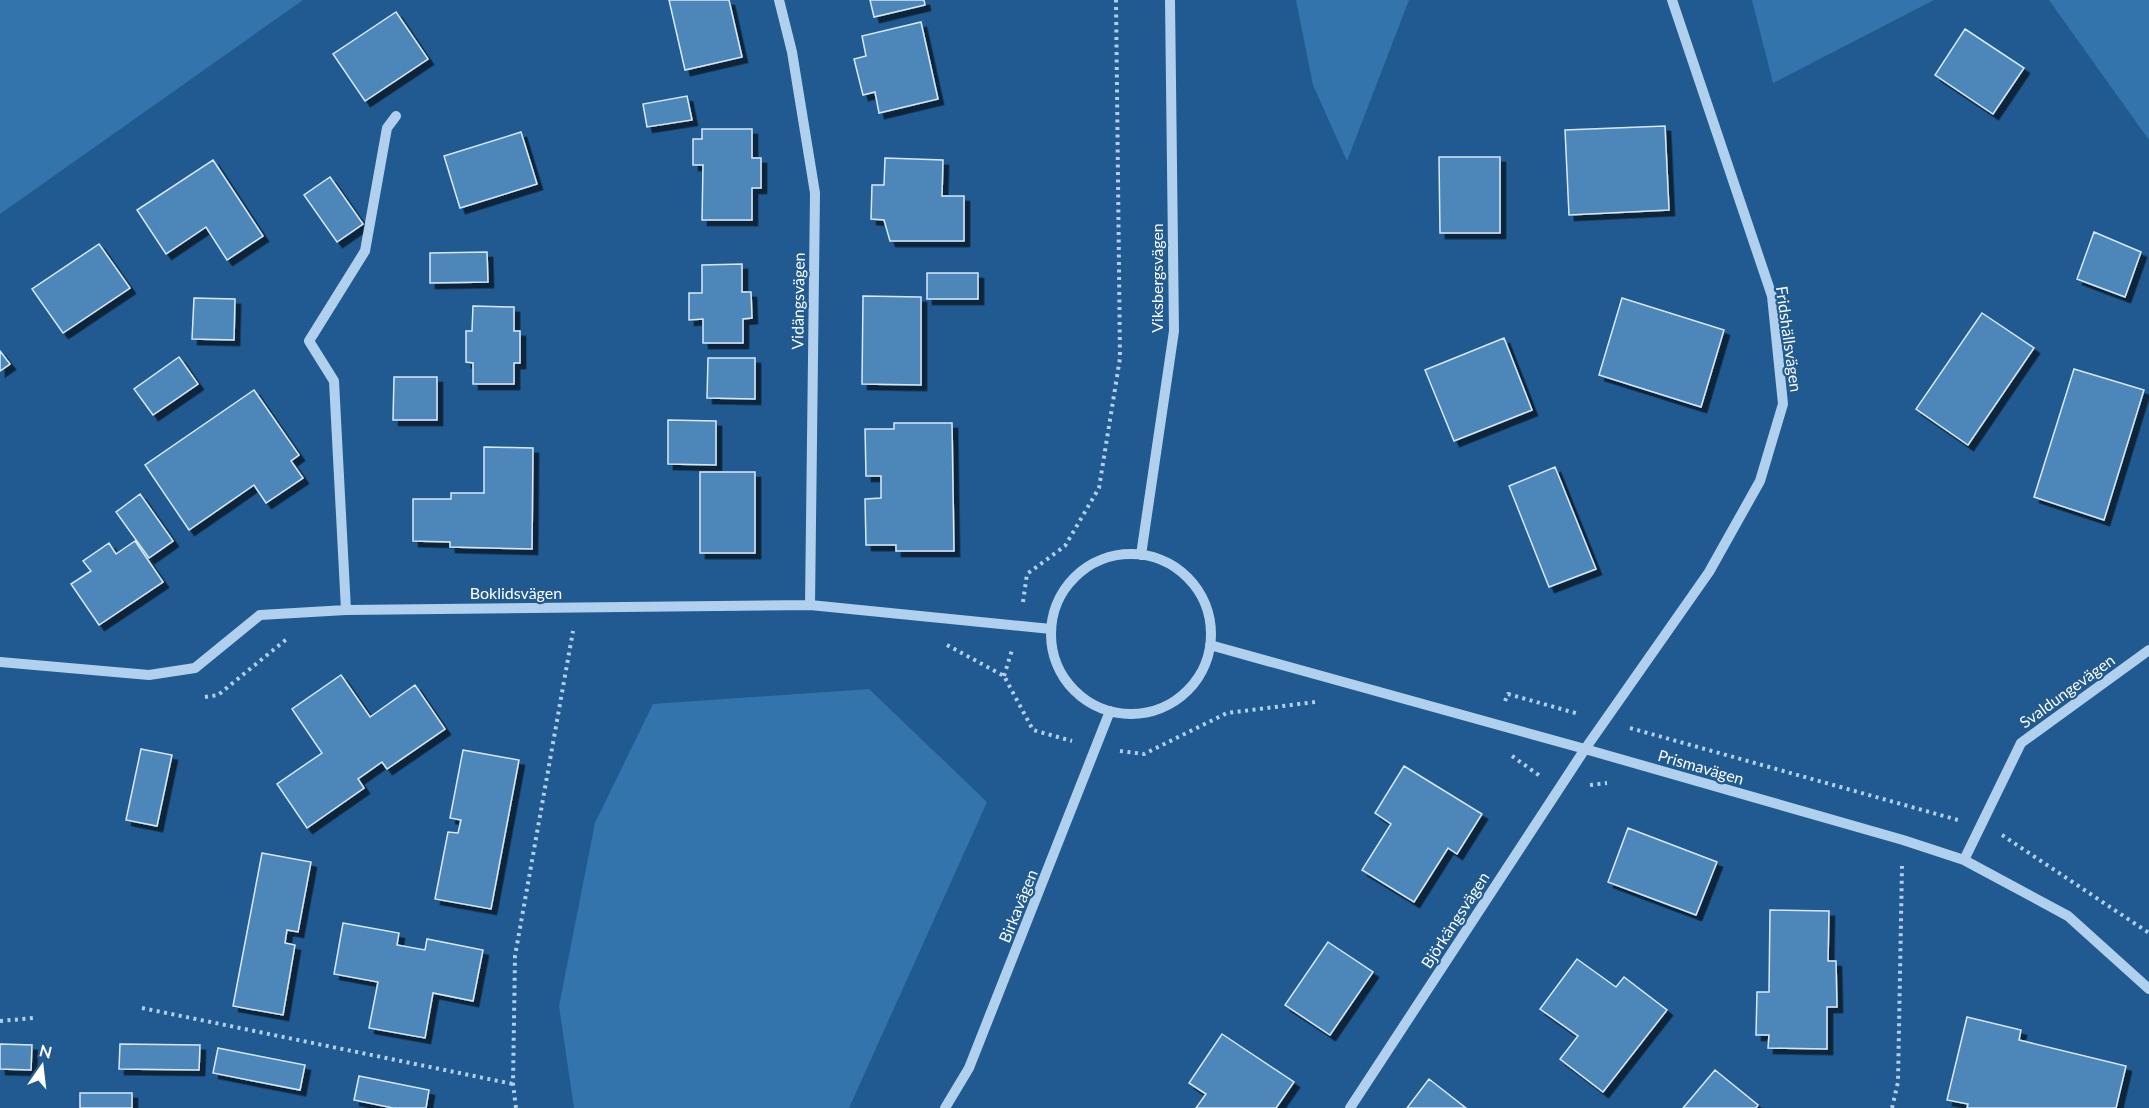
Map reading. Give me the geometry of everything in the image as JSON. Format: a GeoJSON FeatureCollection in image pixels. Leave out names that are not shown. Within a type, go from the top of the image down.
{"type":"FeatureCollection","features":[{"type":"Feature","properties":{"kind":"street","name":"Vidängsvägen"},"geometry":{"type":"LineString","coordinates":[[779,0],[792,52],[814,193],[810,605]]}},
{"type":"Feature","properties":{"kind":"street","name":"Viksbergsvägen"},"geometry":{"type":"LineString","coordinates":[[1141,555],[1174,331],[1170,0]]}},
{"type":"Feature","properties":{"kind":"street","name":"Fridshällsvägen"},"geometry":{"type":"LineString","coordinates":[[1585,749],[1709,572],[1760,482],[1783,404],[1772,296],[1672,0]]}},
{"type":"Feature","properties":{"kind":"street"},"geometry":{"type":"LineString","coordinates":[[346,610],[334,381],[309,341],[365,251],[387,128],[396,116]]}},
{"type":"Feature","properties":{"kind":"street"},"geometry":{"type":"LineString","coordinates":[[1141,555],[1162,560],[1194,584],[1204,601],[1210,623],[1210,645],[1200,674],[1179,698],[1163,707],[1146,712],[1110,711],[1081,697],[1066,680],[1055,659],[1051,629],[1059,599],[1080,572],[1105,558],[1141,555]]}},
{"type":"Feature","properties":{"kind":"street","name":"Boklidsvägen"},"geometry":{"type":"LineString","coordinates":[[0,662],[149,675],[195,668],[260,615],[346,610],[810,605],[1051,629]]}},
{"type":"Feature","properties":{"kind":"street","name":"Prismavägen"},"geometry":{"type":"LineString","coordinates":[[1210,645],[1585,749],[1903,840],[1964,860],[2068,916],[2149,989]]}},
{"type":"Feature","properties":{"kind":"street","name":"Svaldungevägen"},"geometry":{"type":"LineString","coordinates":[[1964,860],[2021,743],[2149,650]]}},
{"type":"Feature","properties":{"kind":"street","name":"Birkavägen"},"geometry":{"type":"LineString","coordinates":[[945,1108],[969,1068],[1110,711]]}},
{"type":"Feature","properties":{"kind":"street","name":"Björkängsvägen"},"geometry":{"type":"LineString","coordinates":[[1350,1108],[1585,749]]}},
{"type":"Feature","properties":{"kind":"path"},"geometry":{"type":"LineString","coordinates":[[1004,676],[1019,627],[1027,574],[1065,546],[1099,488],[1120,358],[1116,0]]}},
{"type":"Feature","properties":{"kind":"path"},"geometry":{"type":"LineString","coordinates":[[561,632],[585,632]]}},
{"type":"Feature","properties":{"kind":"path"},"geometry":{"type":"LineString","coordinates":[[516,1108],[513,1084],[515,956],[573,632]]}},
{"type":"Feature","properties":{"kind":"path"},"geometry":{"type":"LineString","coordinates":[[205,697],[218,695],[290,637]]}},
{"type":"Feature","properties":{"kind":"path"},"geometry":{"type":"LineString","coordinates":[[938,640],[1004,676],[1033,730],[1097,748],[1144,754],[1227,713],[1320,701]]}},
{"type":"Feature","properties":{"kind":"path"},"geometry":{"type":"LineString","coordinates":[[1510,754],[1558,790],[1612,782]]}},
{"type":"Feature","properties":{"kind":"path"},"geometry":{"type":"LineString","coordinates":[[1892,1108],[1898,1082],[1903,840]]}},
{"type":"Feature","properties":{"kind":"path"},"geometry":{"type":"LineString","coordinates":[[142,1008],[513,1084]]}},
{"type":"Feature","properties":{"kind":"path"},"geometry":{"type":"LineString","coordinates":[[0,1021],[34,1018]]}},
{"type":"Feature","properties":{"kind":"shaded area"},"geometry":{"type":"Polygon","coordinates":[[[0,0],[303,0],[0,214],[0,0]]]}},
{"type":"Feature","properties":{"kind":"shaded area"},"geometry":{"type":"Polygon","coordinates":[[[1296,0],[1409,0],[1347,161],[1313,85],[1296,0]]]}},
{"type":"Feature","properties":{"kind":"shaded area"},"geometry":{"type":"Polygon","coordinates":[[[1752,0],[1934,0],[1773,83],[1752,0]]]}},
{"type":"Feature","properties":{"kind":"shaded area"},"geometry":{"type":"Polygon","coordinates":[[[2049,0],[2149,0],[2149,140],[2049,0]]]}},
{"type":"Feature","properties":{"kind":"shaded area"},"geometry":{"type":"Polygon","coordinates":[[[869,689],[987,802],[849,1108],[574,1108],[559,1006],[595,823],[653,704],[869,689]]]}},
{"type":"Feature","properties":{"kind":"building"},"geometry":{"type":"Polygon","coordinates":[[[669,0],[729,0],[742,57],[685,70],[669,0]]]}},
{"type":"Feature","properties":{"kind":"building"},"geometry":{"type":"Polygon","coordinates":[[[870,0],[924,0],[925,5],[874,17],[870,0]]]}},
{"type":"Feature","properties":{"kind":"building"},"geometry":{"type":"Polygon","coordinates":[[[396,12],[428,59],[365,101],[333,54],[396,12]]]}},
{"type":"Feature","properties":{"kind":"building"},"geometry":{"type":"Polygon","coordinates":[[[921,22],[938,99],[879,113],[875,92],[863,95],[854,59],[866,56],[862,36],[921,22]]]}},
{"type":"Feature","properties":{"kind":"building"},"geometry":{"type":"Polygon","coordinates":[[[1965,29],[2024,68],[1993,114],[1935,75],[1965,29]]]}},
{"type":"Feature","properties":{"kind":"building"},"geometry":{"type":"Polygon","coordinates":[[[687,96],[692,120],[647,127],[643,104],[687,96]]]}},
{"type":"Feature","properties":{"kind":"building"},"geometry":{"type":"Polygon","coordinates":[[[1665,126],[1669,210],[1569,215],[1565,130],[1665,126]]]}},
{"type":"Feature","properties":{"kind":"building"},"geometry":{"type":"Polygon","coordinates":[[[702,129],[752,129],[752,158],[761,158],[761,188],[752,188],[752,220],[702,220],[703,165],[693,165],[693,139],[702,139],[702,129]]]}},
{"type":"Feature","properties":{"kind":"building"},"geometry":{"type":"Polygon","coordinates":[[[521,132],[537,184],[460,208],[444,156],[521,132]]]}},
{"type":"Feature","properties":{"kind":"building"},"geometry":{"type":"Polygon","coordinates":[[[1439,157],[1500,157],[1500,233],[1440,233],[1439,157]]]}},
{"type":"Feature","properties":{"kind":"building"},"geometry":{"type":"Polygon","coordinates":[[[885,158],[943,160],[942,196],[964,196],[964,241],[890,241],[884,220],[871,219],[872,185],[884,185],[885,158]]]}},
{"type":"Feature","properties":{"kind":"building"},"geometry":{"type":"Polygon","coordinates":[[[213,160],[263,236],[227,260],[206,227],[166,254],[137,210],[213,160]]]}},
{"type":"Feature","properties":{"kind":"building"},"geometry":{"type":"Polygon","coordinates":[[[330,177],[363,224],[337,242],[304,195],[330,177]]]}},
{"type":"Feature","properties":{"kind":"building"},"geometry":{"type":"Polygon","coordinates":[[[2094,232],[2141,252],[2125,297],[2077,279],[2094,232]]]}},
{"type":"Feature","properties":{"kind":"building"},"geometry":{"type":"Polygon","coordinates":[[[99,244],[130,288],[63,333],[32,289],[99,244]]]}},
{"type":"Feature","properties":{"kind":"building"},"geometry":{"type":"Polygon","coordinates":[[[487,252],[488,282],[430,283],[430,253],[487,252]]]}},
{"type":"Feature","properties":{"kind":"building"},"geometry":{"type":"Polygon","coordinates":[[[742,264],[742,292],[751,292],[752,318],[743,319],[743,343],[703,343],[703,319],[689,320],[689,293],[702,293],[702,265],[742,264]]]}},
{"type":"Feature","properties":{"kind":"building"},"geometry":{"type":"Polygon","coordinates":[[[927,273],[978,273],[978,299],[927,299],[927,273]]]}},
{"type":"Feature","properties":{"kind":"building"},"geometry":{"type":"Polygon","coordinates":[[[863,296],[921,297],[921,385],[862,384],[863,296]]]}},
{"type":"Feature","properties":{"kind":"building"},"geometry":{"type":"Polygon","coordinates":[[[194,298],[235,299],[234,340],[192,339],[194,298]]]}},
{"type":"Feature","properties":{"kind":"building"},"geometry":{"type":"Polygon","coordinates":[[[1622,298],[1724,330],[1701,407],[1599,375],[1622,298]]]}},
{"type":"Feature","properties":{"kind":"building"},"geometry":{"type":"Polygon","coordinates":[[[473,306],[514,307],[514,331],[520,331],[520,363],[514,363],[514,384],[473,384],[473,363],[466,362],[466,331],[472,331],[473,306]]]}},
{"type":"Feature","properties":{"kind":"building"},"geometry":{"type":"Polygon","coordinates":[[[1982,313],[2034,348],[1968,445],[1916,409],[1982,313]]]}},
{"type":"Feature","properties":{"kind":"building"},"geometry":{"type":"Polygon","coordinates":[[[1504,338],[1532,410],[1454,441],[1425,370],[1504,338]]]}},
{"type":"Feature","properties":{"kind":"building"},"geometry":{"type":"Polygon","coordinates":[[[0,351],[10,364],[0,371],[0,351]]]}},
{"type":"Feature","properties":{"kind":"building"},"geometry":{"type":"Polygon","coordinates":[[[179,357],[198,384],[153,415],[134,389],[179,357]]]}},
{"type":"Feature","properties":{"kind":"building"},"geometry":{"type":"Polygon","coordinates":[[[708,358],[755,358],[755,399],[707,398],[708,358]]]}},
{"type":"Feature","properties":{"kind":"building"},"geometry":{"type":"Polygon","coordinates":[[[2074,369],[2144,390],[2104,520],[2034,497],[2074,369]]]}},
{"type":"Feature","properties":{"kind":"building"},"geometry":{"type":"Polygon","coordinates":[[[394,377],[437,377],[437,420],[393,420],[394,377]]]}},
{"type":"Feature","properties":{"kind":"building"},"geometry":{"type":"Polygon","coordinates":[[[254,390],[299,455],[291,461],[303,478],[266,503],[254,485],[189,530],[145,465],[254,390]]]}},
{"type":"Feature","properties":{"kind":"building"},"geometry":{"type":"Polygon","coordinates":[[[668,420],[716,421],[716,465],[668,464],[668,420]]]}},
{"type":"Feature","properties":{"kind":"building"},"geometry":{"type":"Polygon","coordinates":[[[894,423],[952,423],[954,551],[896,551],[896,545],[866,545],[865,499],[881,498],[881,476],[866,476],[865,429],[894,429],[894,423]]]}},
{"type":"Feature","properties":{"kind":"building"},"geometry":{"type":"Polygon","coordinates":[[[484,447],[533,448],[532,549],[450,547],[450,542],[413,541],[413,499],[451,499],[451,493],[484,493],[484,447]]]}},
{"type":"Feature","properties":{"kind":"building"},"geometry":{"type":"Polygon","coordinates":[[[1555,467],[1596,569],[1549,587],[1509,486],[1555,467]]]}},
{"type":"Feature","properties":{"kind":"building"},"geometry":{"type":"Polygon","coordinates":[[[700,472],[755,472],[755,553],[700,553],[700,472]]]}},
{"type":"Feature","properties":{"kind":"building"},"geometry":{"type":"Polygon","coordinates":[[[140,494],[173,541],[149,558],[116,512],[140,494]]]}},
{"type":"Feature","properties":{"kind":"building"},"geometry":{"type":"Polygon","coordinates":[[[135,541],[163,582],[99,625],[71,584],[91,571],[83,561],[109,543],[116,554],[135,541]]]}},
{"type":"Feature","properties":{"kind":"building"},"geometry":{"type":"Polygon","coordinates":[[[341,675],[370,717],[415,685],[445,729],[387,769],[382,762],[358,779],[364,788],[307,828],[277,784],[322,753],[292,709],[341,675]]]}},
{"type":"Feature","properties":{"kind":"building"},"geometry":{"type":"Polygon","coordinates":[[[141,749],[172,755],[157,826],[126,820],[141,749]]]}},
{"type":"Feature","properties":{"kind":"building"},"geometry":{"type":"Polygon","coordinates":[[[463,750],[519,760],[491,909],[435,899],[448,832],[458,833],[461,820],[450,818],[463,750]]]}},
{"type":"Feature","properties":{"kind":"building"},"geometry":{"type":"Polygon","coordinates":[[[1404,766],[1482,814],[1457,854],[1448,848],[1414,902],[1362,870],[1391,824],[1375,813],[1404,766]]]}},
{"type":"Feature","properties":{"kind":"building"},"geometry":{"type":"Polygon","coordinates":[[[1628,828],[1717,862],[1696,915],[1608,882],[1628,828]]]}},
{"type":"Feature","properties":{"kind":"building"},"geometry":{"type":"Polygon","coordinates":[[[262,853],[311,862],[298,932],[287,930],[285,943],[295,945],[283,1015],[233,1006],[262,853]]]}},
{"type":"Feature","properties":{"kind":"building"},"geometry":{"type":"Polygon","coordinates":[[[1770,910],[1829,911],[1828,961],[1836,961],[1837,1007],[1827,1007],[1827,1049],[1768,1048],[1769,1035],[1756,1035],[1757,992],[1769,992],[1770,910]]]}},
{"type":"Feature","properties":{"kind":"building"},"geometry":{"type":"Polygon","coordinates":[[[343,923],[399,933],[397,945],[425,950],[427,939],[483,950],[473,1001],[433,993],[425,1038],[369,1028],[378,982],[334,974],[343,923]]]}},
{"type":"Feature","properties":{"kind":"building"},"geometry":{"type":"Polygon","coordinates":[[[1328,942],[1373,972],[1330,1035],[1285,1005],[1328,942]]]}},
{"type":"Feature","properties":{"kind":"building"},"geometry":{"type":"Polygon","coordinates":[[[1577,959],[1616,987],[1624,977],[1667,1010],[1603,1092],[1560,1059],[1578,1036],[1540,1009],[1577,959]]]}},
{"type":"Feature","properties":{"kind":"building"},"geometry":{"type":"Polygon","coordinates":[[[1967,1017],[2021,1030],[2019,1040],[2126,1066],[2116,1108],[1967,1108],[1968,1104],[1947,1100],[1967,1017]]]}},
{"type":"Feature","properties":{"kind":"building"},"geometry":{"type":"Polygon","coordinates":[[[1222,1034],[1294,1082],[1276,1108],[1196,1108],[1206,1094],[1189,1083],[1222,1034]]]}},
{"type":"Feature","properties":{"kind":"building"},"geometry":{"type":"Polygon","coordinates":[[[0,1044],[32,1045],[31,1070],[0,1069],[0,1044]]]}},
{"type":"Feature","properties":{"kind":"building"},"geometry":{"type":"Polygon","coordinates":[[[120,1044],[200,1045],[199,1070],[119,1069],[120,1044]]]}},
{"type":"Feature","properties":{"kind":"building"},"geometry":{"type":"Polygon","coordinates":[[[218,1048],[305,1065],[300,1090],[213,1073],[218,1048]]]}},
{"type":"Feature","properties":{"kind":"building"},"geometry":{"type":"Polygon","coordinates":[[[1715,1070],[1758,1105],[1756,1108],[1683,1108],[1715,1070]]]}},
{"type":"Feature","properties":{"kind":"building"},"geometry":{"type":"Polygon","coordinates":[[[359,1076],[429,1090],[426,1108],[393,1108],[354,1100],[359,1076]]]}},
{"type":"Feature","properties":{"kind":"building"},"geometry":{"type":"Polygon","coordinates":[[[1429,1079],[1466,1108],[1407,1108],[1429,1079]]]}},
{"type":"Feature","properties":{"kind":"building"},"geometry":{"type":"Polygon","coordinates":[[[80,1093],[132,1093],[132,1108],[80,1108],[80,1093]]]}}]}
